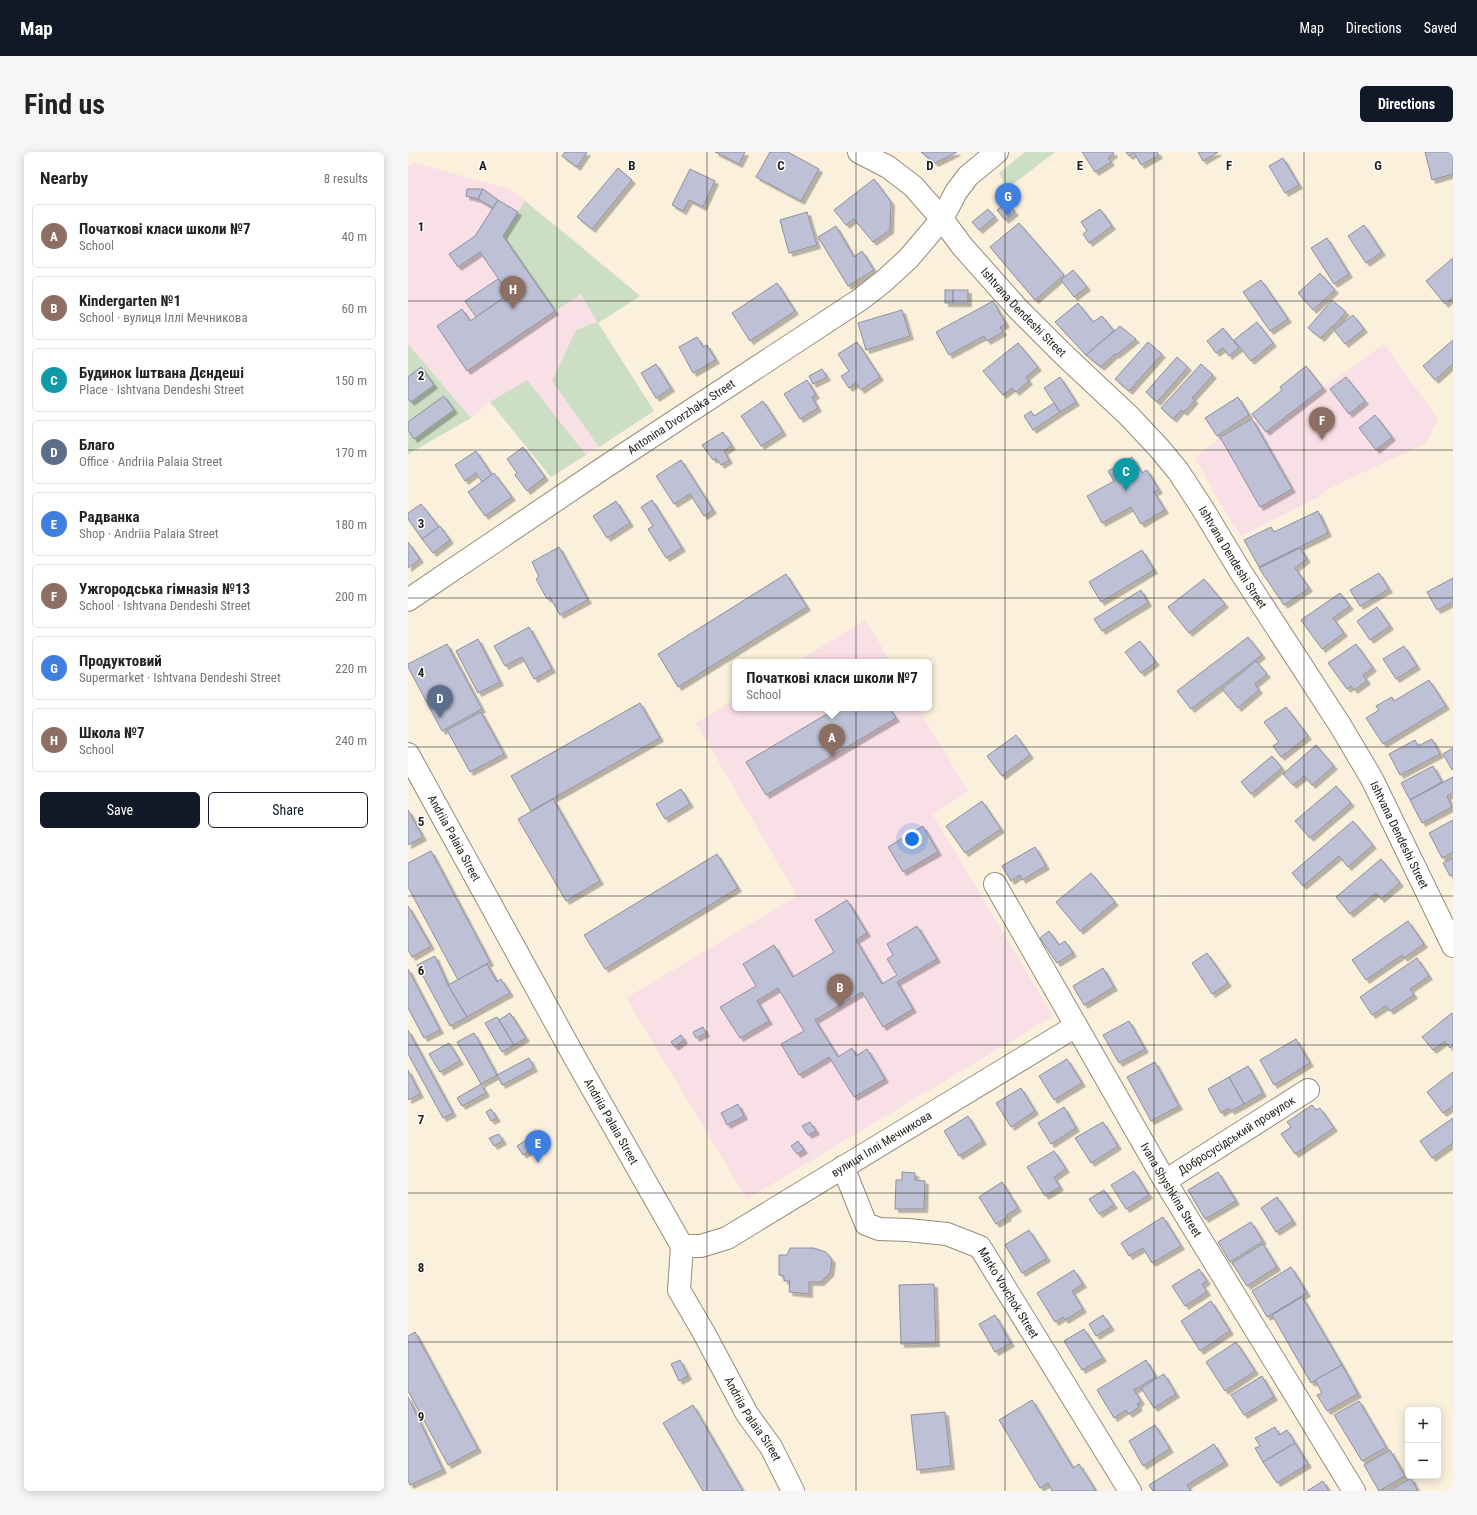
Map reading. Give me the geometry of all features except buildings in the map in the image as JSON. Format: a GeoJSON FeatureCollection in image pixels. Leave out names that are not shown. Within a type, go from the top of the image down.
{"type":"FeatureCollection","features":[{"type":"Feature","properties":{"kind":"street","name":"Ishtvana Dendeshi Street"},"geometry":{"type":"LineString","coordinates":[[859,152],[888,167],[913,186],[942,219],[962,246],[1023,313],[1063,354],[1129,416],[1178,471],[1246,581],[1340,725],[1372,779],[1453,946]]}},
{"type":"Feature","properties":{"kind":"street","name":"Antonina Dvorzhaka Street"},"geometry":{"type":"LineString","coordinates":[[408,600],[602,469],[861,299],[908,259],[942,219],[956,192],[968,176],[997,152]]}},
{"type":"Feature","properties":{"kind":"street","name":"Andriia Palaia Street"},"geometry":{"type":"LineString","coordinates":[[408,754],[575,1058],[682,1246],[679,1290],[704,1333],[747,1414],[771,1447],[793,1491]]}},
{"type":"Feature","properties":{"kind":"street","name":"Ivana Shyshkina Street"},"geometry":{"type":"LineString","coordinates":[[995,884],[1166,1181],[1354,1491]]}},
{"type":"Feature","properties":{"kind":"street","name":"вулиця Іллі Мечникова"},"geometry":{"type":"LineString","coordinates":[[682,1246],[701,1246],[726,1238],[1076,1026]]}},
{"type":"Feature","properties":{"kind":"street","name":"Добросусідський провулок"},"geometry":{"type":"LineString","coordinates":[[1166,1181],[1308,1090]]}},
{"type":"Feature","properties":{"kind":"street","name":"Marko Vovchok Street"},"geometry":{"type":"LineString","coordinates":[[843,1167],[866,1224],[879,1230],[908,1230],[947,1234],[980,1247],[1130,1491]]}},
{"type":"Feature","properties":{"kind":"shaded area"},"geometry":{"type":"Polygon","coordinates":[[[415,163],[510,189],[573,239],[640,296],[598,323],[654,411],[551,477],[490,402],[471,418],[408,454],[408,166],[415,163]]]}},
{"type":"Feature","properties":{"kind":"shaded area"},"geometry":{"type":"Polygon","coordinates":[[[1384,344],[1438,419],[1426,443],[1328,489],[1319,497],[1241,536],[1232,524],[1195,458],[1220,437],[1251,419],[1252,414],[1266,432],[1384,344]]]}},
{"type":"Feature","properties":{"kind":"shaded area"},"geometry":{"type":"Polygon","coordinates":[[[865,620],[889,659],[801,659],[865,620]]]}},
{"type":"Feature","properties":{"kind":"shaded area"},"geometry":{"type":"Polygon","coordinates":[[[732,701],[732,711],[920,711],[968,791],[933,815],[1053,1016],[747,1199],[626,998],[797,896],[696,723],[732,701]]]}},
{"type":"Feature","properties":{"kind":"green space"},"geometry":{"type":"Polygon","coordinates":[[[1025,152],[1055,152],[1007,189],[999,173],[1025,152]]]}},
{"type":"Feature","properties":{"kind":"green space"},"geometry":{"type":"Polygon","coordinates":[[[525,201],[640,296],[598,323],[654,411],[599,447],[552,381],[576,330],[597,322],[581,294],[555,311],[503,236],[525,201]]]}},
{"type":"Feature","properties":{"kind":"green space"},"geometry":{"type":"Polygon","coordinates":[[[408,344],[471,418],[408,454],[408,344]]]}},
{"type":"Feature","properties":{"kind":"green space"},"geometry":{"type":"Polygon","coordinates":[[[527,380],[586,455],[551,477],[490,402],[527,380]]]}},
{"type":"Feature","properties":{"kind":"place","name":"Продуктовий"},"geometry":{"type":"Point","coordinates":[1008,216]}},
{"type":"Feature","properties":{"kind":"place","name":"Школа №7"},"geometry":{"type":"Point","coordinates":[513,309]}},
{"type":"Feature","properties":{"kind":"place","name":"Ужгородська гімназія №13"},"geometry":{"type":"Point","coordinates":[1322,440]}},
{"type":"Feature","properties":{"kind":"place","name":"Будинок Іштвана Дєндеші"},"geometry":{"type":"Point","coordinates":[1126,491]}},
{"type":"Feature","properties":{"kind":"place","name":"Благо"},"geometry":{"type":"Point","coordinates":[440,718]}},
{"type":"Feature","properties":{"kind":"place","name":"Початкові класи школи №7"},"geometry":{"type":"Point","coordinates":[832,757]}},
{"type":"Feature","properties":{"kind":"place","name":"Kindergarten №1"},"geometry":{"type":"Point","coordinates":[840,1007]}},
{"type":"Feature","properties":{"kind":"place","name":"Радванка"},"geometry":{"type":"Point","coordinates":[538,1163]}}]}
